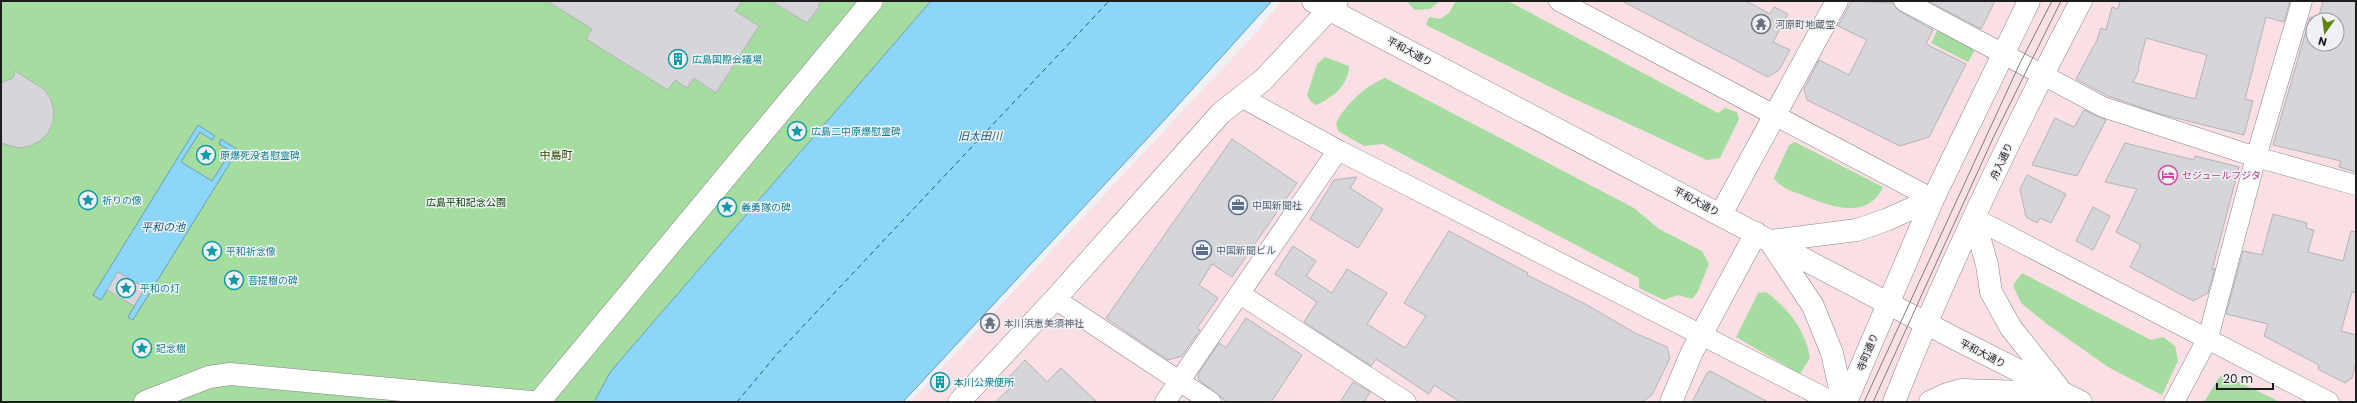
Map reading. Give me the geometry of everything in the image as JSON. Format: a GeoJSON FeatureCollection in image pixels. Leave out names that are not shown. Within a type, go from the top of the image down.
{"type":"FeatureCollection","features":[{"type":"Feature","properties":{"kind":"street"},"geometry":{"type":"LineString","coordinates":[[539,402],[872,1]]}},
{"type":"Feature","properties":{"kind":"street"},"geometry":{"type":"LineString","coordinates":[[1558,1],[1775,117],[1933,199]]}},
{"type":"Feature","properties":{"kind":"street"},"geometry":{"type":"LineString","coordinates":[[1721,214],[1837,1]]}},
{"type":"Feature","properties":{"kind":"street"},"geometry":{"type":"LineString","coordinates":[[1904,1],[2043,77],[2103,107],[2256,157],[2356,185]]}},
{"type":"Feature","properties":{"kind":"street"},"geometry":{"type":"LineString","coordinates":[[1887,303],[1933,199],[2029,1]]}},
{"type":"Feature","properties":{"kind":"street","name":"舟入通り"},"geometry":{"type":"LineString","coordinates":[[1927,323],[1974,218],[2081,1]]}},
{"type":"Feature","properties":{"kind":"street"},"geometry":{"type":"LineString","coordinates":[[2174,402],[2208,338],[2256,157],[2302,1]]}},
{"type":"Feature","properties":{"kind":"street"},"geometry":{"type":"LineString","coordinates":[[959,402],[1054,299],[1221,113],[1263,80],[1327,4]]}},
{"type":"Feature","properties":{"kind":"street","name":"平和大通り"},"geometry":{"type":"LineString","coordinates":[[1327,4],[1887,303],[2071,397]]}},
{"type":"Feature","properties":{"kind":"street"},"geometry":{"type":"LineString","coordinates":[[1241,97],[1338,150],[1833,402]]}},
{"type":"Feature","properties":{"kind":"street"},"geometry":{"type":"LineString","coordinates":[[1165,402],[1338,150]]}},
{"type":"Feature","properties":{"kind":"street"},"geometry":{"type":"LineString","coordinates":[[1763,237],[1857,230],[1886,220],[1933,199]]}},
{"type":"Feature","properties":{"kind":"street"},"geometry":{"type":"LineString","coordinates":[[1974,218],[2329,402]]}},
{"type":"Feature","properties":{"kind":"street"},"geometry":{"type":"LineString","coordinates":[[1974,218],[1987,265],[1991,292],[2011,328],[2071,397]]}},
{"type":"Feature","properties":{"kind":"street"},"geometry":{"type":"LineString","coordinates":[[1671,402],[1692,352],[1763,237]]}},
{"type":"Feature","properties":{"kind":"street"},"geometry":{"type":"LineString","coordinates":[[1763,237],[1813,306],[1832,353],[1843,402]]}},
{"type":"Feature","properties":{"kind":"street"},"geometry":{"type":"LineString","coordinates":[[1240,294],[1406,402]]}},
{"type":"Feature","properties":{"kind":"street"},"geometry":{"type":"LineString","coordinates":[[1054,299],[1211,402]]}},
{"type":"Feature","properties":{"kind":"street","name":"寺町通り"},"geometry":{"type":"LineString","coordinates":[[1846,402],[1887,303]]}},
{"type":"Feature","properties":{"kind":"street"},"geometry":{"type":"LineString","coordinates":[[1894,402],[1927,323]]}},
{"type":"Feature","properties":{"kind":"street"},"geometry":{"type":"LineString","coordinates":[[145,402],[210,377],[230,374],[530,402]]}},
{"type":"Feature","properties":{"kind":"street"},"geometry":{"type":"LineString","coordinates":[[1930,402],[1947,394],[1961,390],[2071,397]]}},
{"type":"Feature","properties":{"kind":"shaded area"},"geometry":{"type":"Polygon","coordinates":[[[1282,1],[2356,1],[2356,402],[910,402],[1253,36],[1282,1]]]}},
{"type":"Feature","properties":{"kind":"green space","name":"広島平和記念公園"},"geometry":{"type":"Polygon","coordinates":[[[1,1],[931,1],[611,371],[594,402],[1,402],[1,1]]]}},
{"type":"Feature","properties":{"kind":"green space"},"geometry":{"type":"Polygon","coordinates":[[[1406,1],[1440,1],[1430,9],[1415,10],[1406,1]]]}},
{"type":"Feature","properties":{"kind":"green space"},"geometry":{"type":"Polygon","coordinates":[[[1456,1],[1508,1],[1718,113],[1725,108],[1737,112],[1739,119],[1720,158],[1707,160],[1564,94],[1426,25],[1429,17],[1440,19],[1449,13],[1456,1]]]}},
{"type":"Feature","properties":{"kind":"green space"},"geometry":{"type":"Polygon","coordinates":[[[1939,27],[1972,44],[1974,52],[1968,62],[1931,43],[1939,27]]]}},
{"type":"Feature","properties":{"kind":"green space"},"geometry":{"type":"Polygon","coordinates":[[[1325,57],[1349,66],[1348,73],[1339,90],[1317,105],[1311,102],[1307,95],[1317,64],[1325,57]]]}},
{"type":"Feature","properties":{"kind":"green space"},"geometry":{"type":"Polygon","coordinates":[[[1385,78],[1634,208],[1659,229],[1702,251],[1709,264],[1698,291],[1692,299],[1678,295],[1664,300],[1639,288],[1639,278],[1383,144],[1364,146],[1338,131],[1336,123],[1345,109],[1363,91],[1385,78]]]}},
{"type":"Feature","properties":{"kind":"green space"},"geometry":{"type":"Polygon","coordinates":[[[1795,142],[1883,187],[1876,197],[1868,204],[1848,208],[1826,204],[1780,185],[1774,178],[1789,145],[1795,142]]]}},
{"type":"Feature","properties":{"kind":"green space"},"geometry":{"type":"Polygon","coordinates":[[[2022,273],[2151,340],[2163,337],[2175,346],[2178,361],[2162,395],[2108,367],[2047,324],[2021,303],[2013,285],[2022,273]]]}},
{"type":"Feature","properties":{"kind":"green space"},"geometry":{"type":"Polygon","coordinates":[[[1766,292],[1789,313],[1805,339],[1810,358],[1800,374],[1736,337],[1758,293],[1766,292]]]}},
{"type":"Feature","properties":{"kind":"green space"},"geometry":{"type":"Polygon","coordinates":[[[2220,376],[2231,378],[2280,402],[2204,402],[2220,376]]]}},
{"type":"Feature","properties":{"kind":"water","name":"旧太田川"},"geometry":{"type":"Polygon","coordinates":[[[931,1],[1272,1],[1169,115],[903,402],[594,402],[611,371],[931,1]]]}},
{"type":"Feature","properties":{"kind":"water","name":"平和の池"},"geometry":{"type":"Polygon","coordinates":[[[198,125],[215,136],[212,140],[200,132],[181,162],[212,181],[231,151],[219,144],[221,139],[238,150],[133,320],[128,317],[145,288],[118,272],[101,300],[93,295],[198,125]]]}},
{"type":"Feature","properties":{"kind":"building","name":"広島国際会議場"},"geometry":{"type":"Polygon","coordinates":[[[547,1],[742,1],[735,11],[759,26],[716,93],[694,78],[687,88],[675,80],[668,90],[586,39],[592,29],[547,1]]]}},
{"type":"Feature","properties":{"kind":"building"},"geometry":{"type":"Polygon","coordinates":[[[771,1],[821,1],[818,5],[820,6],[807,23],[771,1]]]}},
{"type":"Feature","properties":{"kind":"building"},"geometry":{"type":"Polygon","coordinates":[[[1622,1],[1746,1],[1770,14],[1774,7],[1788,14],[1773,42],[1790,50],[1779,70],[1768,77],[1622,1]]]}},
{"type":"Feature","properties":{"kind":"building"},"geometry":{"type":"Polygon","coordinates":[[[1852,1],[1893,3],[1899,11],[1933,30],[1926,44],[1966,64],[1929,137],[1900,146],[1807,100],[1804,89],[1819,60],[1849,75],[1867,40],[1838,26],[1852,1]]]}},
{"type":"Feature","properties":{"kind":"building"},"geometry":{"type":"Polygon","coordinates":[[[1928,1],[1995,1],[1981,29],[1928,1]]]}},
{"type":"Feature","properties":{"kind":"building"},"geometry":{"type":"Polygon","coordinates":[[[2120,1],[2290,1],[2284,22],[2266,17],[2245,99],[2253,101],[2244,135],[2160,114],[2108,96],[2076,79],[2097,40],[2101,28],[2106,30],[2112,7],[2118,9],[2120,1]],[[2146,38],[2139,70],[2133,82],[2195,99],[2207,55],[2146,38]]]}},
{"type":"Feature","properties":{"kind":"building"},"geometry":{"type":"Polygon","coordinates":[[[2323,1],[2356,1],[2356,172],[2339,167],[2341,161],[2273,145],[2305,34],[2305,52],[2345,52],[2345,12],[2320,12],[2323,1]]]}},
{"type":"Feature","properties":{"kind":"building"},"geometry":{"type":"Polygon","coordinates":[[[15,71],[45,90],[51,100],[54,111],[53,122],[48,133],[40,141],[30,146],[19,148],[1,143],[1,83],[13,78],[15,71]]]}},
{"type":"Feature","properties":{"kind":"building"},"geometry":{"type":"Polygon","coordinates":[[[2084,110],[2106,120],[2077,176],[2032,165],[2055,118],[2074,127],[2084,110]]]}},
{"type":"Feature","properties":{"kind":"building","name":"中国新聞ビル"},"geometry":{"type":"Polygon","coordinates":[[[1232,139],[1297,183],[1232,277],[1212,264],[1199,285],[1218,298],[1197,328],[1200,330],[1182,356],[1168,360],[1106,318],[1232,139]]]}},
{"type":"Feature","properties":{"kind":"building"},"geometry":{"type":"Polygon","coordinates":[[[2125,143],[2194,160],[2195,156],[2239,167],[2212,270],[2215,268],[2208,293],[2193,301],[2130,267],[2141,245],[2116,232],[2137,189],[2105,182],[2125,143]]]}},
{"type":"Feature","properties":{"kind":"building"},"geometry":{"type":"Polygon","coordinates":[[[2027,175],[2066,194],[2051,223],[2040,218],[2037,223],[2026,217],[2020,189],[2027,175]]]}},
{"type":"Feature","properties":{"kind":"building"},"geometry":{"type":"Polygon","coordinates":[[[1357,177],[1350,188],[1383,209],[1358,248],[1310,219],[1334,180],[1357,177]]]}},
{"type":"Feature","properties":{"kind":"building"},"geometry":{"type":"Polygon","coordinates":[[[2093,207],[2110,216],[2093,250],[2076,241],[2093,207]]]}},
{"type":"Feature","properties":{"kind":"building"},"geometry":{"type":"Polygon","coordinates":[[[2273,214],[2307,223],[2306,228],[2314,230],[2308,252],[2343,261],[2351,231],[2356,232],[2356,293],[2352,292],[2341,331],[2356,335],[2356,362],[2352,378],[2345,383],[2318,369],[2319,365],[2264,336],[2268,324],[2226,314],[2243,251],[2262,255],[2273,214]]]}},
{"type":"Feature","properties":{"kind":"building"},"geometry":{"type":"Polygon","coordinates":[[[1449,231],[1528,273],[1527,275],[1587,305],[1635,333],[1667,347],[1670,358],[1652,395],[1642,402],[1460,402],[1434,385],[1429,394],[1376,359],[1371,366],[1304,322],[1317,302],[1275,274],[1293,246],[1316,261],[1306,276],[1332,293],[1347,269],[1387,293],[1367,324],[1405,348],[1426,316],[1404,303],[1449,231]]]}},
{"type":"Feature","properties":{"kind":"building"},"geometry":{"type":"Polygon","coordinates":[[[118,272],[145,288],[134,306],[107,290],[118,272]]]}},
{"type":"Feature","properties":{"kind":"building"},"geometry":{"type":"Polygon","coordinates":[[[1246,318],[1302,355],[1271,402],[1227,402],[1199,380],[1198,374],[1219,343],[1226,348],[1246,318]]]}},
{"type":"Feature","properties":{"kind":"building"},"geometry":{"type":"Polygon","coordinates":[[[1025,360],[1047,382],[1061,368],[1097,402],[995,402],[1015,384],[1008,378],[1025,360]]]}},
{"type":"Feature","properties":{"kind":"building"},"geometry":{"type":"Polygon","coordinates":[[[1710,371],[1768,402],[1692,402],[1707,373],[1710,371]]]}},
{"type":"Feature","properties":{"kind":"building"},"geometry":{"type":"Polygon","coordinates":[[[1353,382],[1370,392],[1364,402],[1340,402],[1353,382]]]}},
{"type":"Feature","properties":{"kind":"ferry route"},"geometry":{"type":"LineString","coordinates":[[737,402],[777,354],[1109,1]]}},
{"type":"Feature","properties":{"kind":"tram line"},"geometry":{"type":"LineString","coordinates":[[1864,402],[2020,63],[2052,1]]}},
{"type":"Feature","properties":{"kind":"tram line"},"geometry":{"type":"LineString","coordinates":[[1873,402],[1994,136],[2061,1]]}},
{"type":"Feature","properties":{"kind":"place","name":"河原町地蔵堂"},"geometry":{"type":"Point","coordinates":[1761,24]}},
{"type":"Feature","properties":{"kind":"place","name":"広島国際会議場"},"geometry":{"type":"Point","coordinates":[678,59]}},
{"type":"Feature","properties":{"kind":"place","name":"広島二中原爆慰霊碑"},"geometry":{"type":"Point","coordinates":[797,131]}},
{"type":"Feature","properties":{"kind":"place","name":"原爆死没者慰霊碑"},"geometry":{"type":"Point","coordinates":[206,155]}},
{"type":"Feature","properties":{"kind":"place","name":"セジュールフジタ"},"geometry":{"type":"Point","coordinates":[2168,175]}},
{"type":"Feature","properties":{"kind":"place","name":"祈りの像"},"geometry":{"type":"Point","coordinates":[88,200]}},
{"type":"Feature","properties":{"kind":"place","name":"中国新聞社"},"geometry":{"type":"Point","coordinates":[1238,205]}},
{"type":"Feature","properties":{"kind":"place","name":"義勇隊の碑"},"geometry":{"type":"Point","coordinates":[727,207]}},
{"type":"Feature","properties":{"kind":"place","name":"中国新聞ビル"},"geometry":{"type":"Point","coordinates":[1202,250]}},
{"type":"Feature","properties":{"kind":"place","name":"平和祈念像"},"geometry":{"type":"Point","coordinates":[212,251]}},
{"type":"Feature","properties":{"kind":"place","name":"菩提樹の碑"},"geometry":{"type":"Point","coordinates":[234,280]}},
{"type":"Feature","properties":{"kind":"place","name":"平和の灯"},"geometry":{"type":"Point","coordinates":[126,288]}},
{"type":"Feature","properties":{"kind":"place","name":"本川浜恵美須神社"},"geometry":{"type":"Point","coordinates":[990,323]}},
{"type":"Feature","properties":{"kind":"place","name":"記念樹"},"geometry":{"type":"Point","coordinates":[142,348]}},
{"type":"Feature","properties":{"kind":"place","name":"本川公衆便所"},"geometry":{"type":"Point","coordinates":[940,382]}},
{"type":"Feature","properties":{"kind":"district","name":"中島町"},"geometry":{"type":"Point","coordinates":[556,155]}}]}
